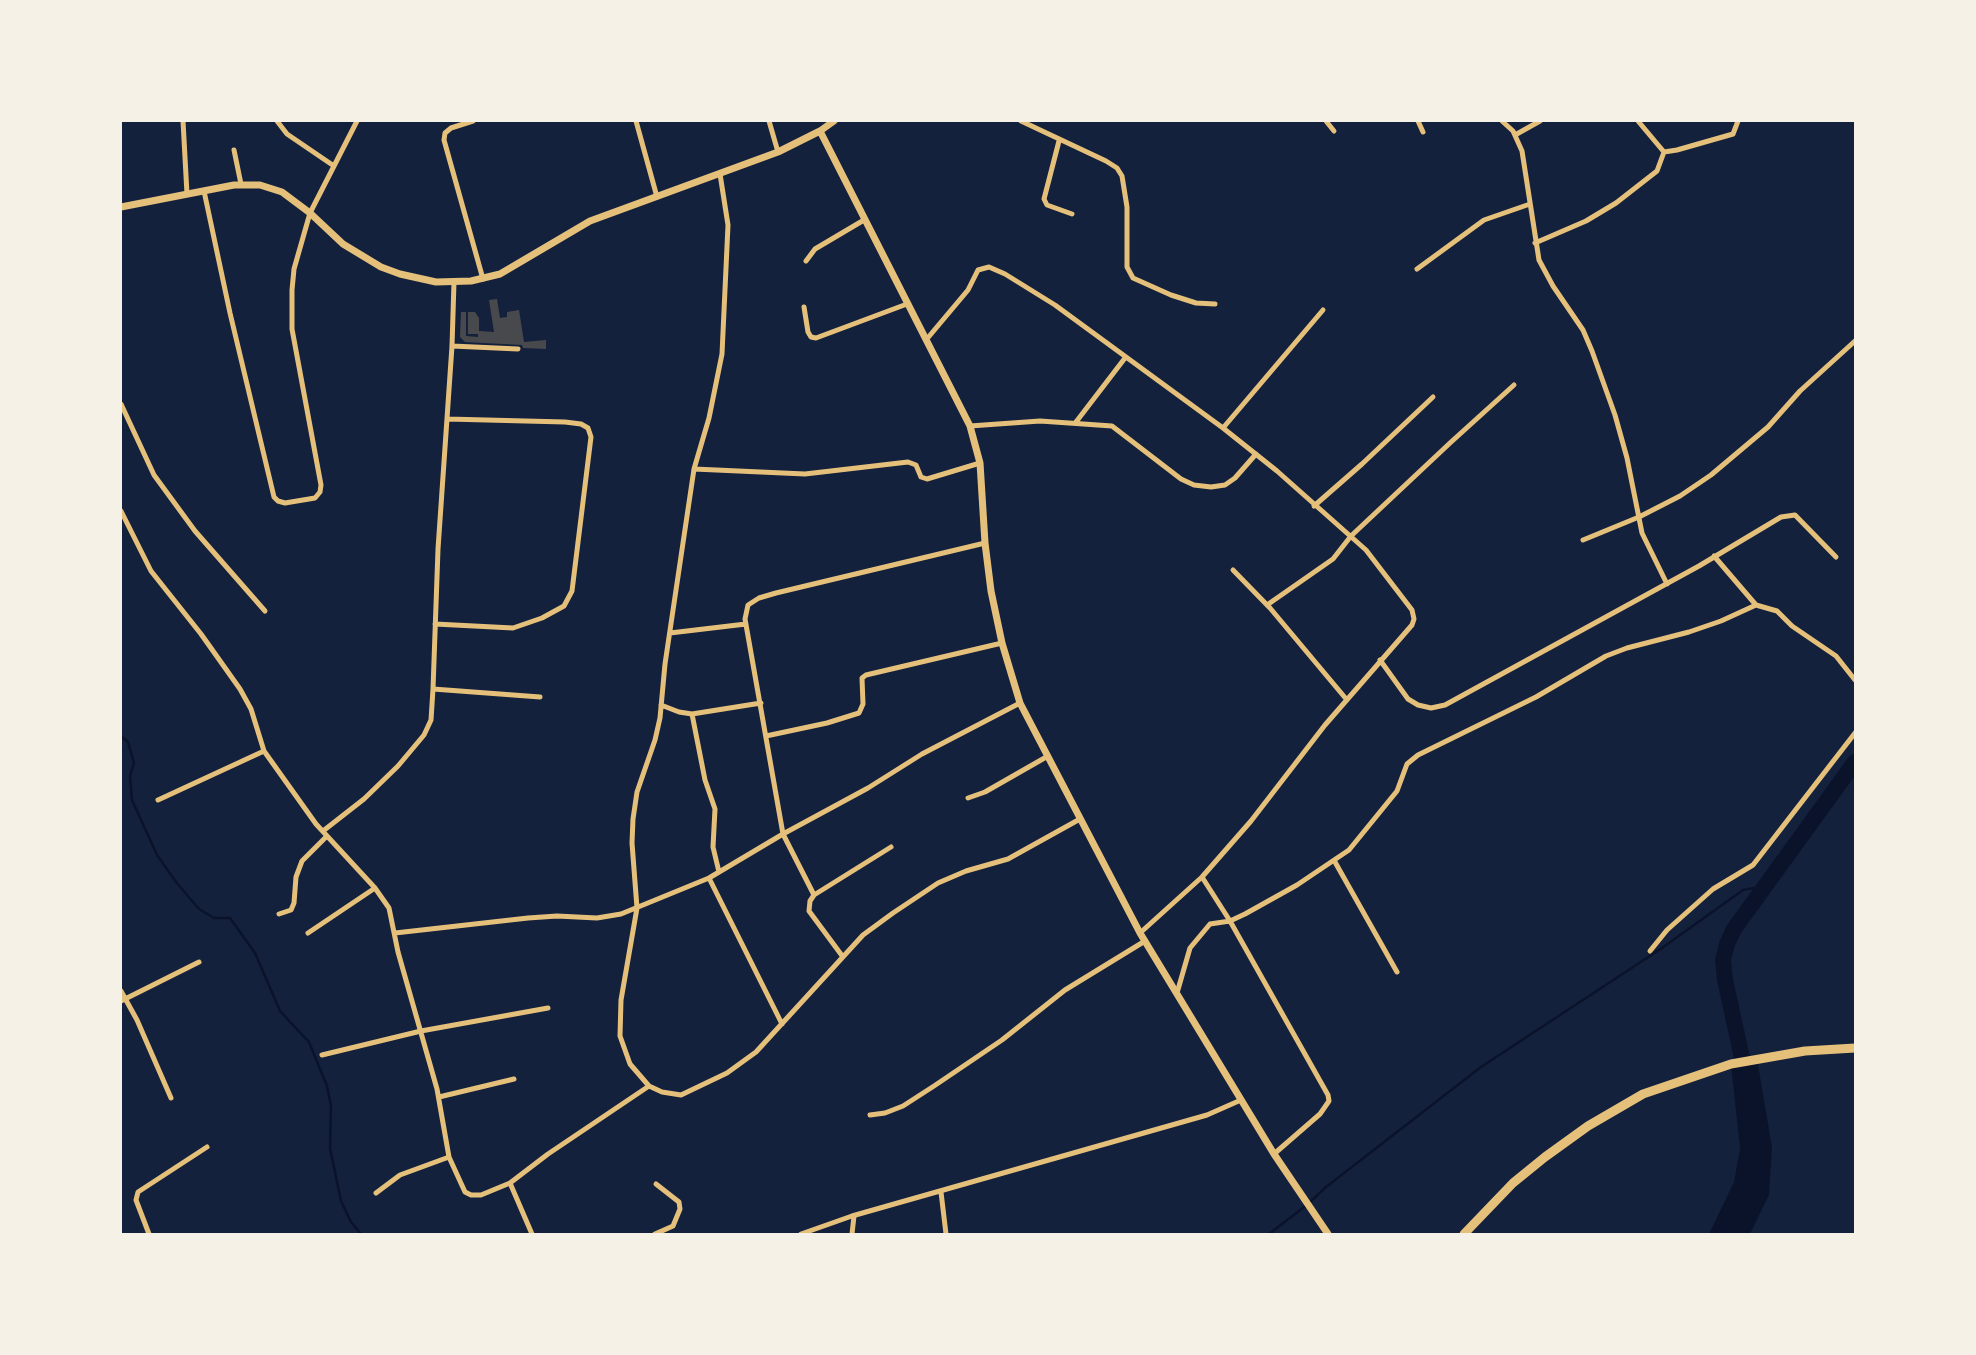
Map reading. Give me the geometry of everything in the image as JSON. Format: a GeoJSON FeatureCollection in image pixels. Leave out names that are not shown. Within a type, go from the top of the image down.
{"type":"FeatureCollection","features":[{"type":"Feature","properties":{"kind":"highway"},"geometry":{"type":"LineString","coordinates":[[1464,1234],[1513,1183],[1588,1126],[1643,1094],[1731,1064],[1805,1051],[1855,1048]]}},
{"type":"Feature","properties":{"kind":"street"},"geometry":{"type":"LineString","coordinates":[[183,121],[187,194]]}},
{"type":"Feature","properties":{"kind":"street"},"geometry":{"type":"LineString","coordinates":[[277,121],[287,134],[334,166]]}},
{"type":"Feature","properties":{"kind":"street"},"geometry":{"type":"LineString","coordinates":[[204,191],[274,497],[285,503],[316,498],[320,492],[318,467],[290,311],[295,269],[310,213],[357,121]]}},
{"type":"Feature","properties":{"kind":"street"},"geometry":{"type":"LineString","coordinates":[[473,121],[451,128],[445,133],[444,140],[483,279]]}},
{"type":"Feature","properties":{"kind":"street"},"geometry":{"type":"LineString","coordinates":[[636,121],[657,197]]}},
{"type":"Feature","properties":{"kind":"street"},"geometry":{"type":"LineString","coordinates":[[769,121],[778,152]]}},
{"type":"Feature","properties":{"kind":"street"},"geometry":{"type":"LineString","coordinates":[[121,207],[241,184],[269,187],[282,192],[310,213],[343,244],[381,267],[416,278],[454,282],[483,279],[500,274],[590,221],[778,152],[834,121]]}},
{"type":"Feature","properties":{"kind":"street"},"geometry":{"type":"LineString","coordinates":[[1021,121],[1117,167],[1122,176],[1127,207],[1128,273],[1133,278],[1196,303],[1215,304]]}},
{"type":"Feature","properties":{"kind":"street"},"geometry":{"type":"LineString","coordinates":[[1326,121],[1334,131]]}},
{"type":"Feature","properties":{"kind":"street"},"geometry":{"type":"LineString","coordinates":[[1418,121],[1423,132]]}},
{"type":"Feature","properties":{"kind":"street"},"geometry":{"type":"LineString","coordinates":[[1502,121],[1515,135],[1522,152],[1539,260],[1583,330],[1592,351],[1627,458],[1642,533],[1667,584]]}},
{"type":"Feature","properties":{"kind":"street"},"geometry":{"type":"LineString","coordinates":[[1515,135],[1540,121]]}},
{"type":"Feature","properties":{"kind":"street"},"geometry":{"type":"LineString","coordinates":[[1638,121],[1664,152]]}},
{"type":"Feature","properties":{"kind":"street"},"geometry":{"type":"LineString","coordinates":[[1664,152],[1733,134],[1738,121]]}},
{"type":"Feature","properties":{"kind":"street"},"geometry":{"type":"LineString","coordinates":[[820,131],[970,426],[980,463],[991,592],[1002,643],[1020,703],[1142,937],[1274,1154],[1328,1234]]}},
{"type":"Feature","properties":{"kind":"street"},"geometry":{"type":"LineString","coordinates":[[1059,141],[1044,199],[1047,205],[1072,215]]}},
{"type":"Feature","properties":{"kind":"street"},"geometry":{"type":"LineString","coordinates":[[234,150],[241,184]]}},
{"type":"Feature","properties":{"kind":"street"},"geometry":{"type":"LineString","coordinates":[[1535,243],[1616,203],[1657,171],[1664,152]]}},
{"type":"Feature","properties":{"kind":"street"},"geometry":{"type":"LineString","coordinates":[[720,174],[726,203],[728,236],[722,354],[714,396],[694,469],[655,740],[637,792],[633,819],[637,908],[621,1000],[620,1036],[630,1064],[649,1086],[673,1096],[689,1093],[748,1059],[863,935],[937,883],[1008,859],[1080,818]]}},
{"type":"Feature","properties":{"kind":"street"},"geometry":{"type":"LineString","coordinates":[[1417,269],[1484,220],[1530,204]]}},
{"type":"Feature","properties":{"kind":"street"},"geometry":{"type":"LineString","coordinates":[[806,261],[815,249],[864,219]]}},
{"type":"Feature","properties":{"kind":"street"},"geometry":{"type":"LineString","coordinates":[[870,1115],[903,1106],[924,1093],[1002,1040],[1065,990],[1142,937],[1202,877],[1251,821],[1325,725],[1412,625],[1414,619],[1412,610],[1372,557],[1256,454],[1047,300],[1004,274],[989,267],[978,270],[968,290],[926,340]]}},
{"type":"Feature","properties":{"kind":"street"},"geometry":{"type":"LineString","coordinates":[[279,914],[290,910],[302,861],[325,833],[390,774],[424,735],[431,720],[454,282]]}},
{"type":"Feature","properties":{"kind":"street"},"geometry":{"type":"LineString","coordinates":[[804,307],[808,332],[811,337],[816,338],[907,304]]}},
{"type":"Feature","properties":{"kind":"street"},"geometry":{"type":"LineString","coordinates":[[1223,428],[1323,310]]}},
{"type":"Feature","properties":{"kind":"street"},"geometry":{"type":"LineString","coordinates":[[1583,540],[1681,496],[1768,428],[1800,391],[1855,341]]}},
{"type":"Feature","properties":{"kind":"street"},"geometry":{"type":"LineString","coordinates":[[452,346],[518,349]]}},
{"type":"Feature","properties":{"kind":"street"},"geometry":{"type":"LineString","coordinates":[[1076,422],[1125,358]]}},
{"type":"Feature","properties":{"kind":"street"},"geometry":{"type":"LineString","coordinates":[[1267,605],[1333,559],[1351,537],[1514,385]]}},
{"type":"Feature","properties":{"kind":"street"},"geometry":{"type":"LineString","coordinates":[[1314,506],[1433,397]]}},
{"type":"Feature","properties":{"kind":"street"},"geometry":{"type":"LineString","coordinates":[[121,404],[153,475],[201,538],[265,611]]}},
{"type":"Feature","properties":{"kind":"street"},"geometry":{"type":"LineString","coordinates":[[435,624],[513,628],[542,618],[564,606],[572,591],[591,437],[588,428],[581,424],[565,422],[447,419]]}},
{"type":"Feature","properties":{"kind":"street"},"geometry":{"type":"LineString","coordinates":[[970,426],[1004,422],[1076,422],[1112,426],[1181,479],[1194,485],[1211,487],[1225,485],[1235,478],[1256,454]]}},
{"type":"Feature","properties":{"kind":"street"},"geometry":{"type":"LineString","coordinates":[[694,469],[805,474],[908,462],[916,466],[921,477],[927,479],[980,463]]}},
{"type":"Feature","properties":{"kind":"street"},"geometry":{"type":"LineString","coordinates":[[121,511],[151,571],[240,688],[251,709],[264,751],[325,833],[375,888],[389,908],[439,1097],[449,1157],[465,1192],[481,1195],[510,1183],[649,1086]]}},
{"type":"Feature","properties":{"kind":"street"},"geometry":{"type":"LineString","coordinates":[[1380,660],[1408,699],[1430,708],[1446,705],[1667,584],[1781,517],[1795,515],[1836,557]]}},
{"type":"Feature","properties":{"kind":"street"},"geometry":{"type":"LineString","coordinates":[[814,895],[783,834],[746,624],[745,612],[748,605],[759,598],[985,543]]}},
{"type":"Feature","properties":{"kind":"street"},"geometry":{"type":"LineString","coordinates":[[1714,556],[1756,605],[1777,611],[1793,626],[1836,656],[1855,680]]}},
{"type":"Feature","properties":{"kind":"street"},"geometry":{"type":"LineString","coordinates":[[1233,570],[1267,605],[1347,700]]}},
{"type":"Feature","properties":{"kind":"street"},"geometry":{"type":"LineString","coordinates":[[1177,993],[1190,948],[1210,924],[1230,921],[1335,862],[1366,831],[1397,791],[1407,764],[1418,755],[1536,697],[1606,656],[1689,632],[1756,605]]}},
{"type":"Feature","properties":{"kind":"street"},"geometry":{"type":"LineString","coordinates":[[670,633],[715,630],[746,624]]}},
{"type":"Feature","properties":{"kind":"street"},"geometry":{"type":"LineString","coordinates":[[766,736],[859,713],[863,704],[862,678],[866,675],[1002,643]]}},
{"type":"Feature","properties":{"kind":"street"},"geometry":{"type":"LineString","coordinates":[[433,689],[540,697]]}},
{"type":"Feature","properties":{"kind":"street"},"geometry":{"type":"LineString","coordinates":[[661,705],[692,714],[761,703]]}},
{"type":"Feature","properties":{"kind":"street"},"geometry":{"type":"LineString","coordinates":[[395,933],[557,916],[597,918],[621,914],[709,878],[868,788],[922,754],[1020,703]]}},
{"type":"Feature","properties":{"kind":"street"},"geometry":{"type":"LineString","coordinates":[[692,714],[705,780],[715,808],[713,847],[719,872]]}},
{"type":"Feature","properties":{"kind":"street"},"geometry":{"type":"LineString","coordinates":[[1650,951],[1667,930],[1713,889],[1753,865],[1855,733]]}},
{"type":"Feature","properties":{"kind":"street"},"geometry":{"type":"LineString","coordinates":[[158,800],[264,751]]}},
{"type":"Feature","properties":{"kind":"street"},"geometry":{"type":"LineString","coordinates":[[968,798],[985,792],[1048,756]]}},
{"type":"Feature","properties":{"kind":"street"},"geometry":{"type":"LineString","coordinates":[[843,957],[808,906],[814,895],[891,847]]}},
{"type":"Feature","properties":{"kind":"street"},"geometry":{"type":"LineString","coordinates":[[1335,862],[1397,972]]}},
{"type":"Feature","properties":{"kind":"street"},"geometry":{"type":"LineString","coordinates":[[1202,877],[1230,921],[1328,1095],[1329,1101],[1321,1114],[1274,1154]]}},
{"type":"Feature","properties":{"kind":"street"},"geometry":{"type":"LineString","coordinates":[[709,878],[782,1024]]}},
{"type":"Feature","properties":{"kind":"street"},"geometry":{"type":"LineString","coordinates":[[308,933],[375,888]]}},
{"type":"Feature","properties":{"kind":"street"},"geometry":{"type":"LineString","coordinates":[[123,1000],[199,962]]}},
{"type":"Feature","properties":{"kind":"street"},"geometry":{"type":"LineString","coordinates":[[121,991],[123,1000],[137,1020],[171,1098]]}},
{"type":"Feature","properties":{"kind":"street"},"geometry":{"type":"LineString","coordinates":[[322,1055],[421,1031],[548,1008]]}},
{"type":"Feature","properties":{"kind":"street"},"geometry":{"type":"LineString","coordinates":[[439,1097],[514,1079]]}},
{"type":"Feature","properties":{"kind":"street"},"geometry":{"type":"LineString","coordinates":[[801,1234],[854,1216],[1207,1115],[1241,1100]]}},
{"type":"Feature","properties":{"kind":"street"},"geometry":{"type":"LineString","coordinates":[[149,1234],[136,1200],[138,1192],[207,1147]]}},
{"type":"Feature","properties":{"kind":"street"},"geometry":{"type":"LineString","coordinates":[[376,1193],[400,1175],[449,1157]]}},
{"type":"Feature","properties":{"kind":"street"},"geometry":{"type":"LineString","coordinates":[[510,1183],[532,1234]]}},
{"type":"Feature","properties":{"kind":"street"},"geometry":{"type":"LineString","coordinates":[[655,1234],[673,1226],[680,1209],[679,1202],[656,1184]]}},
{"type":"Feature","properties":{"kind":"street"},"geometry":{"type":"LineString","coordinates":[[942,1192],[946,1234]]}},
{"type":"Feature","properties":{"kind":"street"},"geometry":{"type":"LineString","coordinates":[[852,1234],[854,1216]]}},
{"type":"Feature","properties":{"kind":"water"},"geometry":{"type":"Polygon","coordinates":[[[1757,1059],[1772,1147],[1769,1195],[1750,1234],[1709,1234],[1734,1182],[1740,1149],[1731,1064],[1757,1059]]]}},
{"type":"Feature","properties":{"kind":"building"},"geometry":{"type":"Polygon","coordinates":[[[497,299],[500,318],[507,317],[507,312],[519,310],[524,342],[546,340],[546,349],[465,342],[460,337],[461,312],[466,312],[466,336],[478,337],[478,334],[468,334],[468,312],[475,312],[479,318],[479,331],[494,332],[489,300],[497,299]]]}},
{"type":"Feature","properties":{"kind":"waterway"},"geometry":{"type":"LineString","coordinates":[[121,736],[128,742],[134,763],[130,776],[132,800],[157,855],[199,909],[214,918],[230,918],[255,953],[280,1011],[309,1042],[327,1086],[331,1106],[330,1148],[341,1201],[351,1222],[361,1234]]}},
{"type":"Feature","properties":{"kind":"waterway"},"geometry":{"type":"LineString","coordinates":[[1746,1076],[1725,980],[1723,960],[1727,944],[1734,929],[1855,762]]}},
{"type":"Feature","properties":{"kind":"waterway"},"geometry":{"type":"LineString","coordinates":[[1269,1234],[1481,1067],[1662,948],[1743,890],[1765,886]]}}]}
